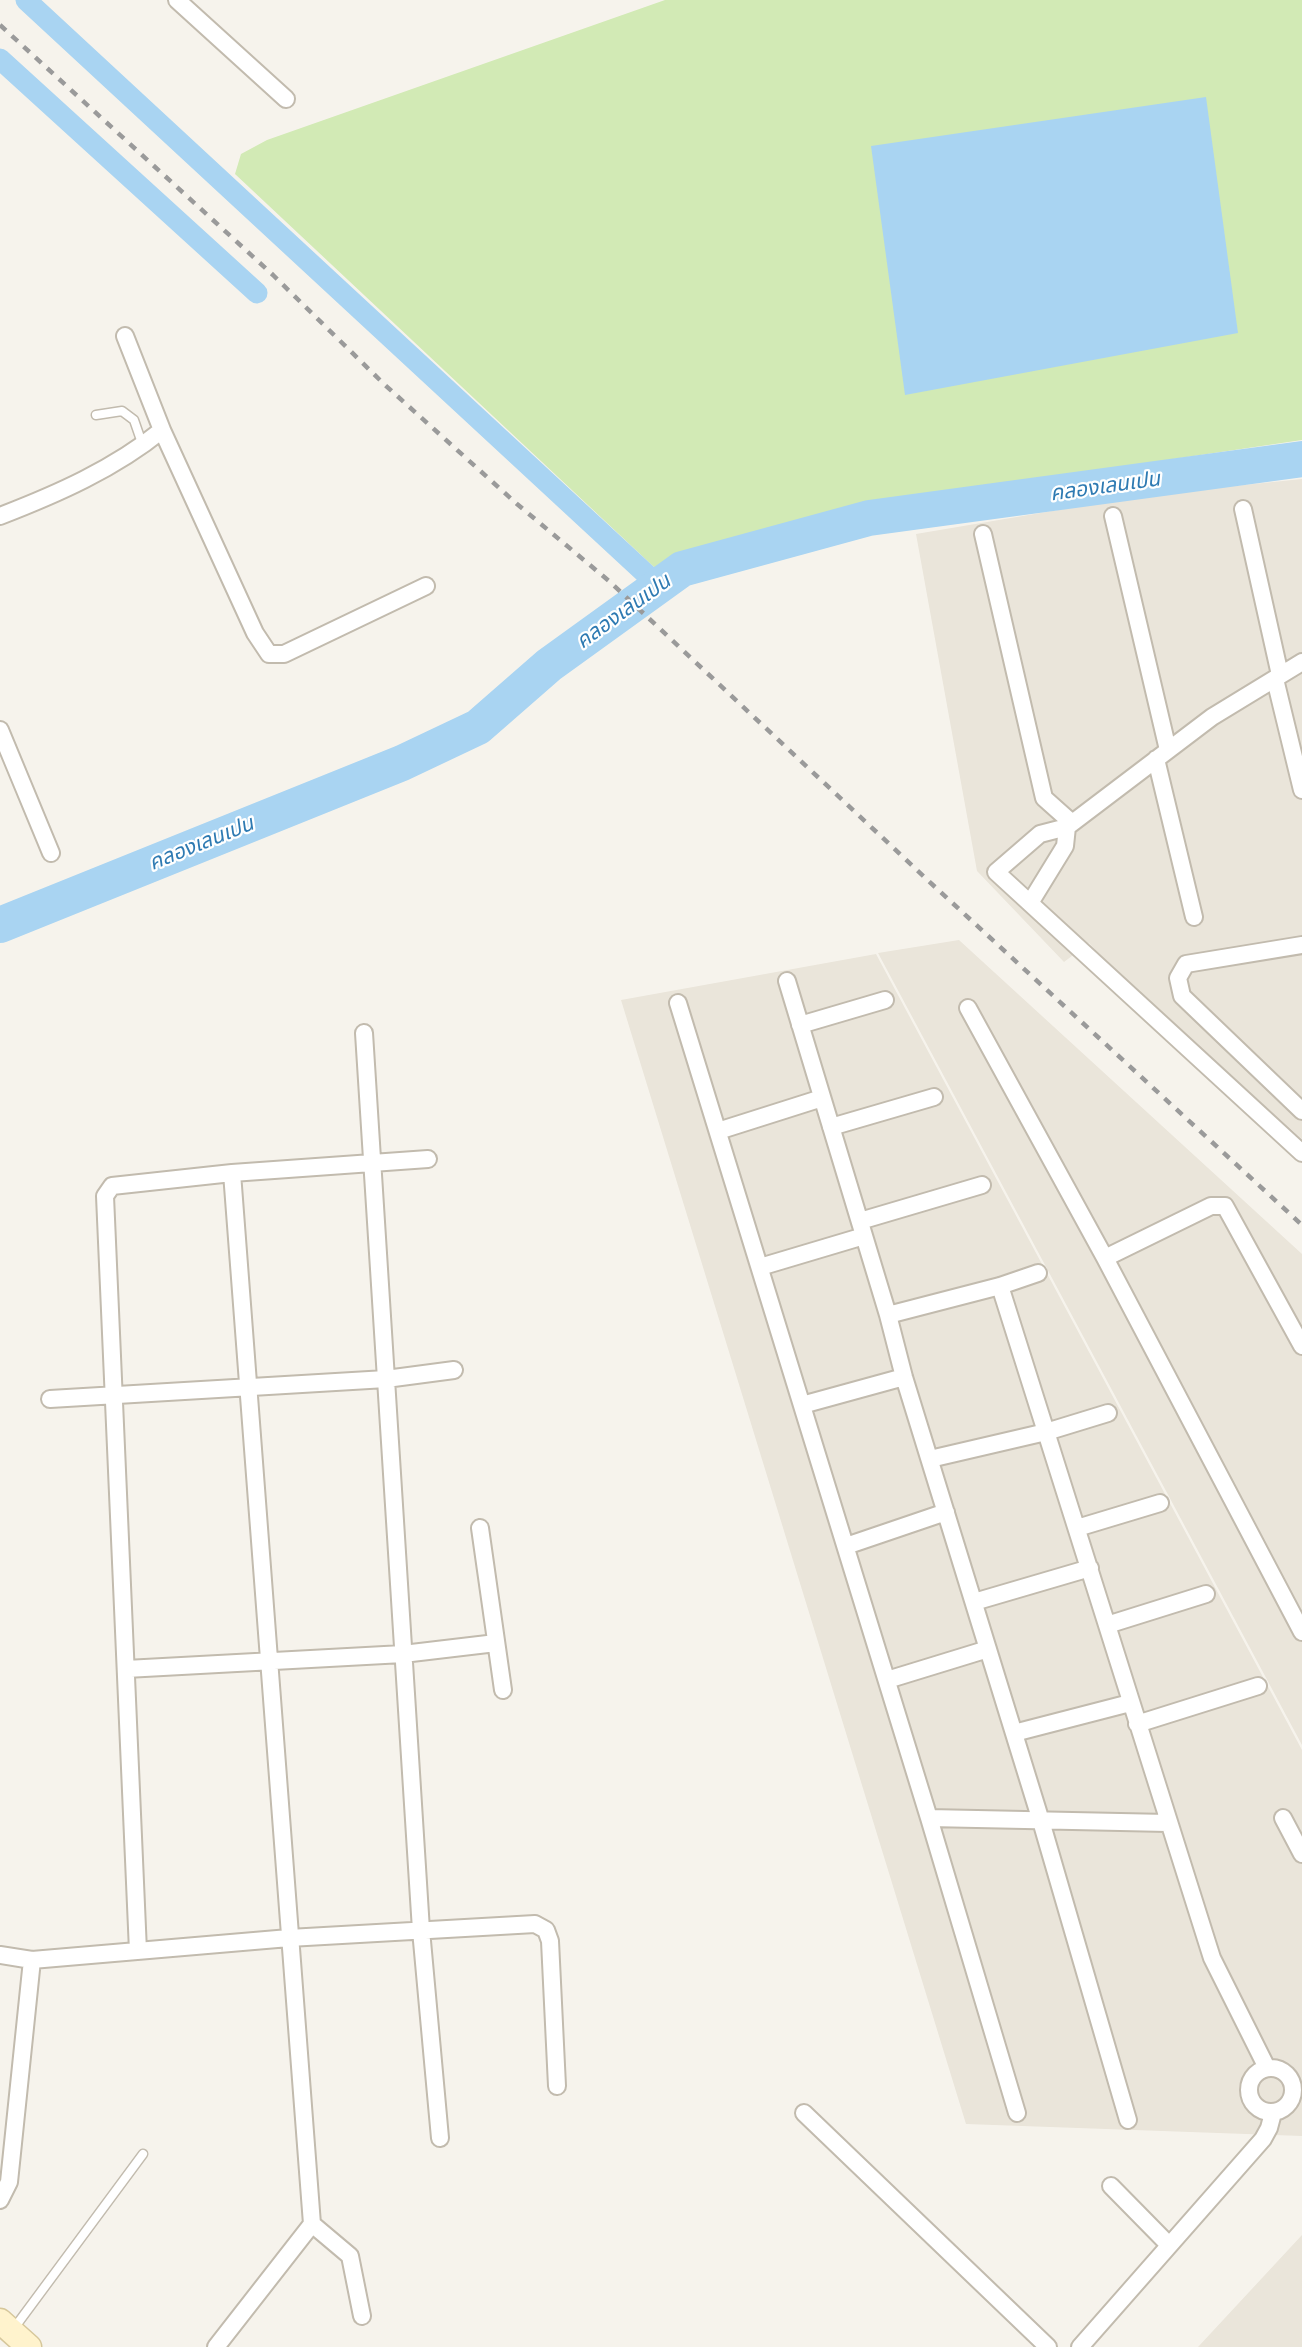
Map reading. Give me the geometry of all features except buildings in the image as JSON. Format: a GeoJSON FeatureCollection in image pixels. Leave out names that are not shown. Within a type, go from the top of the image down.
{"type":"FeatureCollection","features":[{"type":"Feature","properties":{"kind":"street"},"geometry":{"type":"LineString","coordinates":[[177,0],[286,99]]}},
{"type":"Feature","properties":{"kind":"street"},"geometry":{"type":"LineString","coordinates":[[125,336],[162,430],[255,633],[269,654],[284,654],[426,586]]}},
{"type":"Feature","properties":{"kind":"street"},"geometry":{"type":"LineString","coordinates":[[0,516],[60,493],[143,446],[162,430]]}},
{"type":"Feature","properties":{"kind":"street"},"geometry":{"type":"LineString","coordinates":[[1243,509],[1302,789]]}},
{"type":"Feature","properties":{"kind":"street"},"geometry":{"type":"LineString","coordinates":[[1113,516],[1194,917]]}},
{"type":"Feature","properties":{"kind":"street"},"geometry":{"type":"LineString","coordinates":[[983,534],[1044,798],[1069,825]]}},
{"type":"Feature","properties":{"kind":"street"},"geometry":{"type":"LineString","coordinates":[[1302,662],[1212,717],[1069,825],[1040,834],[996,872],[1302,1153]]}},
{"type":"Feature","properties":{"kind":"street"},"geometry":{"type":"LineString","coordinates":[[0,730],[51,853]]}},
{"type":"Feature","properties":{"kind":"street"},"geometry":{"type":"LineString","coordinates":[[1030,903],[1065,846],[1069,825]]}},
{"type":"Feature","properties":{"kind":"street"},"geometry":{"type":"LineString","coordinates":[[1302,945],[1186,964],[1178,978],[1182,996],[1302,1111]]}},
{"type":"Feature","properties":{"kind":"street"},"geometry":{"type":"LineString","coordinates":[[787,981],[888,1315],[904,1377],[1041,1821],[1128,2120]]}},
{"type":"Feature","properties":{"kind":"street"},"geometry":{"type":"LineString","coordinates":[[800,1025],[885,1000]]}},
{"type":"Feature","properties":{"kind":"street"},"geometry":{"type":"LineString","coordinates":[[678,1003],[887,1680],[1017,2113]]}},
{"type":"Feature","properties":{"kind":"street"},"geometry":{"type":"LineString","coordinates":[[968,1008],[1105,1258],[1302,1632]]}},
{"type":"Feature","properties":{"kind":"street"},"geometry":{"type":"LineString","coordinates":[[364,1032],[421,1930],[440,2138]]}},
{"type":"Feature","properties":{"kind":"street"},"geometry":{"type":"LineString","coordinates":[[831,1127],[934,1097]]}},
{"type":"Feature","properties":{"kind":"street"},"geometry":{"type":"LineString","coordinates":[[718,1131],[822,1098]]}},
{"type":"Feature","properties":{"kind":"street"},"geometry":{"type":"LineString","coordinates":[[138,1951],[105,1196],[112,1186],[232,1173],[428,1159]]}},
{"type":"Feature","properties":{"kind":"street"},"geometry":{"type":"LineString","coordinates":[[219,2346],[312,2224],[232,1173]]}},
{"type":"Feature","properties":{"kind":"street"},"geometry":{"type":"LineString","coordinates":[[760,1267],[982,1185]]}},
{"type":"Feature","properties":{"kind":"street"},"geometry":{"type":"LineString","coordinates":[[1105,1258],[1211,1206],[1226,1206],[1302,1346]]}},
{"type":"Feature","properties":{"kind":"street"},"geometry":{"type":"LineString","coordinates":[[888,1315],[1000,1286],[1038,1273]]}},
{"type":"Feature","properties":{"kind":"street"},"geometry":{"type":"LineString","coordinates":[[1000,1286],[1090,1568],[1130,1703],[1219,1978],[1267,2068]]}},
{"type":"Feature","properties":{"kind":"street"},"geometry":{"type":"LineString","coordinates":[[50,1399],[248,1388],[386,1378],[454,1370]]}},
{"type":"Feature","properties":{"kind":"street"},"geometry":{"type":"LineString","coordinates":[[802,1405],[904,1377]]}},
{"type":"Feature","properties":{"kind":"street"},"geometry":{"type":"LineString","coordinates":[[930,1459],[1047,1432],[1108,1413]]}},
{"type":"Feature","properties":{"kind":"street"},"geometry":{"type":"LineString","coordinates":[[1077,1528],[1160,1503]]}},
{"type":"Feature","properties":{"kind":"street"},"geometry":{"type":"LineString","coordinates":[[846,1546],[946,1512]]}},
{"type":"Feature","properties":{"kind":"street"},"geometry":{"type":"LineString","coordinates":[[480,1528],[503,1690]]}},
{"type":"Feature","properties":{"kind":"street"},"geometry":{"type":"LineString","coordinates":[[974,1602],[1090,1568]]}},
{"type":"Feature","properties":{"kind":"street"},"geometry":{"type":"LineString","coordinates":[[1107,1625],[1206,1593]]}},
{"type":"Feature","properties":{"kind":"street"},"geometry":{"type":"LineString","coordinates":[[126,1669],[403,1654],[496,1643]]}},
{"type":"Feature","properties":{"kind":"street"},"geometry":{"type":"LineString","coordinates":[[887,1680],[988,1649]]}},
{"type":"Feature","properties":{"kind":"street"},"geometry":{"type":"LineString","coordinates":[[1137,1724],[1258,1686]]}},
{"type":"Feature","properties":{"kind":"street"},"geometry":{"type":"LineString","coordinates":[[1014,1733],[1130,1703]]}},
{"type":"Feature","properties":{"kind":"street"},"geometry":{"type":"LineString","coordinates":[[929,1818],[1168,1823]]}},
{"type":"Feature","properties":{"kind":"street"},"geometry":{"type":"LineString","coordinates":[[1283,1818],[1302,1854]]}},
{"type":"Feature","properties":{"kind":"street"},"geometry":{"type":"LineString","coordinates":[[0,1955],[32,1960],[289,1938],[535,1924],[546,1930],[550,1941],[557,2086]]}},
{"type":"Feature","properties":{"kind":"street"},"geometry":{"type":"LineString","coordinates":[[0,2200],[9,2182],[32,1960]]}},
{"type":"Feature","properties":{"kind":"street"},"geometry":{"type":"LineString","coordinates":[[1267,2068],[1295,2074],[1290,2103],[1283,2110],[1273,2113],[1255,2106],[1248,2092],[1253,2076],[1267,2068]]}},
{"type":"Feature","properties":{"kind":"street"},"geometry":{"type":"LineString","coordinates":[[804,2113],[1048,2347]]}},
{"type":"Feature","properties":{"kind":"street"},"geometry":{"type":"LineString","coordinates":[[1080,2347],[1263,2139],[1273,2113]]}},
{"type":"Feature","properties":{"kind":"street"},"geometry":{"type":"LineString","coordinates":[[1111,2186],[1169,2245]]}},
{"type":"Feature","properties":{"kind":"street"},"geometry":{"type":"LineString","coordinates":[[312,2224],[350,2256],[362,2316]]}},
{"type":"Feature","properties":{"kind":"lane"},"geometry":{"type":"LineString","coordinates":[[96,415],[122,411],[134,420],[143,446]]}},
{"type":"Feature","properties":{"kind":"lane"},"geometry":{"type":"LineString","coordinates":[[14,2333],[143,2154]]}},
{"type":"Feature","properties":{"kind":"shaded area"},"geometry":{"type":"Polygon","coordinates":[[[1302,479],[1302,1139],[1110,966],[1089,943],[1064,962],[977,871],[916,534],[1147,495],[1302,479]]]}},
{"type":"Feature","properties":{"kind":"shaded area"},"geometry":{"type":"Polygon","coordinates":[[[959,940],[1302,1254],[1302,1745],[878,953],[959,940]]]}},
{"type":"Feature","properties":{"kind":"shaded area"},"geometry":{"type":"Polygon","coordinates":[[[876,954],[1302,1750],[1302,2136],[966,2124],[621,1000],[876,954]]]}},
{"type":"Feature","properties":{"kind":"shaded area"},"geometry":{"type":"Polygon","coordinates":[[[1302,2235],[1302,2347],[1198,2347],[1302,2235]]]}},
{"type":"Feature","properties":{"kind":"green space"},"geometry":{"type":"Polygon","coordinates":[[[665,0],[1302,0],[1302,440],[950,492],[798,523],[655,568],[235,174],[241,154],[267,140],[665,0]]]}},
{"type":"Feature","properties":{"kind":"water"},"geometry":{"type":"Polygon","coordinates":[[[1206,97],[1238,333],[905,395],[871,146],[1206,97]]]}},
{"type":"Feature","properties":{"kind":"waterway"},"geometry":{"type":"LineString","coordinates":[[26,0],[659,586]]}},
{"type":"Feature","properties":{"kind":"waterway"},"geometry":{"type":"LineString","coordinates":[[0,59],[257,293]]}},
{"type":"Feature","properties":{"kind":"waterway","name":"คลองเลนเปน"},"geometry":{"type":"LineString","coordinates":[[0,925],[402,763],[478,727],[549,665],[682,569],[869,518],[1302,459]]}},
{"type":"Feature","properties":{"kind":"railway"},"geometry":{"type":"LineString","coordinates":[[0,25],[273,275],[385,385],[517,504],[609,581],[934,886],[1302,1225]]}}]}
